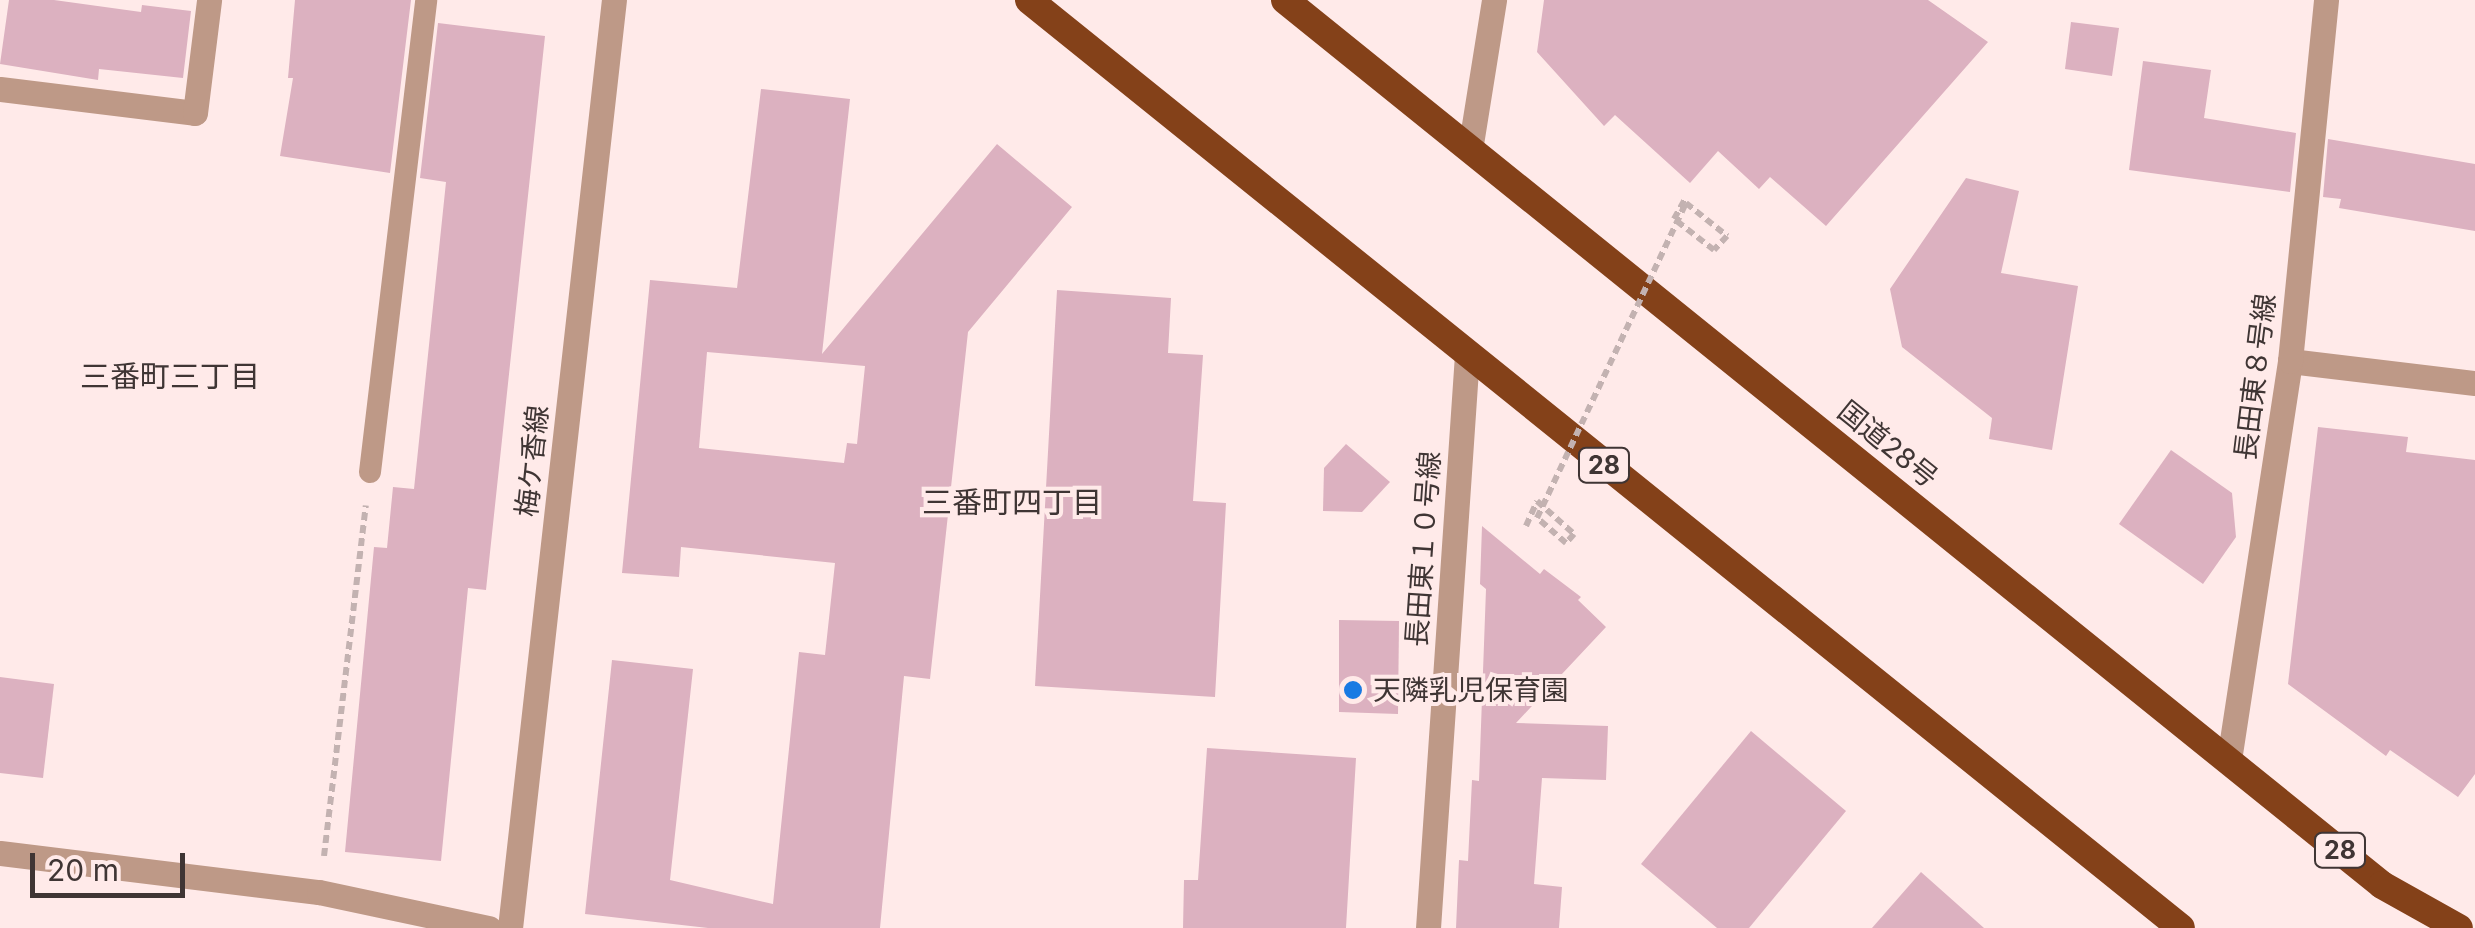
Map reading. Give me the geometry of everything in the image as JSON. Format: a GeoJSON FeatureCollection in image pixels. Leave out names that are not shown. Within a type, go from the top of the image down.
{"type":"FeatureCollection","features":[{"type":"Feature","properties":{"kind":"highway","name":"28"},"geometry":{"type":"LineString","coordinates":[[1029,0],[2181,928]]}},
{"type":"Feature","properties":{"kind":"highway","name":"国道28号"},"geometry":{"type":"LineString","coordinates":[[1285,0],[2382,885],[2459,928]]}},
{"type":"Feature","properties":{"kind":"street"},"geometry":{"type":"LineString","coordinates":[[0,89],[195,113],[208,0]]}},
{"type":"Feature","properties":{"kind":"street","name":"梅ケ香線"},"geometry":{"type":"LineString","coordinates":[[510,928],[614,0]]}},
{"type":"Feature","properties":{"kind":"street"},"geometry":{"type":"LineString","coordinates":[[1470,150],[1494,0]]}},
{"type":"Feature","properties":{"kind":"street","name":"長田東８号線"},"geometry":{"type":"LineString","coordinates":[[2229,760],[2290,362],[2326,0]]}},
{"type":"Feature","properties":{"kind":"street","name":"長田東１０号線"},"geometry":{"type":"LineString","coordinates":[[1428,928],[1468,355]]}},
{"type":"Feature","properties":{"kind":"street"},"geometry":{"type":"LineString","coordinates":[[2290,362],[2475,382]]}},
{"type":"Feature","properties":{"kind":"street"},"geometry":{"type":"LineString","coordinates":[[0,853],[319,892],[489,928]]}},
{"type":"Feature","properties":{"kind":"lane"},"geometry":{"type":"LineString","coordinates":[[370,472],[426,0]]}},
{"type":"Feature","properties":{"kind":"path"},"geometry":{"type":"LineString","coordinates":[[1686,200],[1727,236],[1714,250],[1674,219],[1686,200]]}},
{"type":"Feature","properties":{"kind":"path"},"geometry":{"type":"LineString","coordinates":[[1526,526],[1537,501],[1574,534],[1566,543],[1537,518],[1686,200]]}},
{"type":"Feature","properties":{"kind":"path"},"geometry":{"type":"LineString","coordinates":[[319,892],[370,472]]}},
{"type":"Feature","properties":{"kind":"building"},"geometry":{"type":"Polygon","coordinates":[[[9,0],[54,0],[141,12],[142,5],[191,11],[183,78],[99,69],[98,80],[0,64],[9,0]]]}},
{"type":"Feature","properties":{"kind":"building"},"geometry":{"type":"Polygon","coordinates":[[[295,0],[411,0],[390,173],[280,156],[293,78],[288,78],[295,0]]]}},
{"type":"Feature","properties":{"kind":"building"},"geometry":{"type":"Polygon","coordinates":[[[1544,0],[1928,0],[1988,42],[1826,226],[1770,177],[1759,189],[1718,151],[1690,183],[1615,115],[1604,126],[1537,52],[1544,0]]]}},
{"type":"Feature","properties":{"kind":"building"},"geometry":{"type":"Polygon","coordinates":[[[2071,22],[2119,28],[2112,76],[2065,69],[2071,22]]]}},
{"type":"Feature","properties":{"kind":"building"},"geometry":{"type":"Polygon","coordinates":[[[438,23],[545,36],[486,590],[468,588],[441,861],[345,852],[374,547],[387,548],[393,487],[414,489],[446,182],[420,178],[438,23]]]}},
{"type":"Feature","properties":{"kind":"building"},"geometry":{"type":"Polygon","coordinates":[[[2143,61],[2211,70],[2204,118],[2296,133],[2290,192],[2129,170],[2143,61]]]}},
{"type":"Feature","properties":{"kind":"building"},"geometry":{"type":"Polygon","coordinates":[[[761,89],[850,99],[822,354],[997,144],[1072,207],[968,332],[930,679],[904,676],[880,928],[708,928],[585,914],[612,660],[693,669],[670,880],[773,904],[799,652],[825,655],[835,563],[681,547],[679,577],[622,573],[650,280],[737,288],[761,89]],[[707,352],[699,448],[844,463],[847,443],[857,444],[865,366],[707,352]]]}},
{"type":"Feature","properties":{"kind":"building"},"geometry":{"type":"Polygon","coordinates":[[[2328,139],[2475,164],[2475,231],[2339,208],[2341,199],[2323,197],[2328,139]]]}},
{"type":"Feature","properties":{"kind":"building"},"geometry":{"type":"Polygon","coordinates":[[[1966,178],[2019,191],[2001,273],[2078,286],[2052,450],[1989,439],[1992,418],[1902,347],[1890,289],[1966,178]]]}},
{"type":"Feature","properties":{"kind":"building"},"geometry":{"type":"Polygon","coordinates":[[[1057,290],[1171,298],[1168,353],[1203,355],[1193,501],[1226,503],[1215,697],[1035,686],[1057,290]]]}},
{"type":"Feature","properties":{"kind":"building"},"geometry":{"type":"Polygon","coordinates":[[[2318,427],[2408,437],[2406,452],[2475,460],[2475,774],[2458,797],[2390,750],[2386,756],[2288,684],[2318,427]]]}},
{"type":"Feature","properties":{"kind":"building"},"geometry":{"type":"Polygon","coordinates":[[[1346,444],[1390,482],[1362,512],[1323,511],[1324,468],[1346,444]]]}},
{"type":"Feature","properties":{"kind":"building"},"geometry":{"type":"Polygon","coordinates":[[[2171,450],[2232,493],[2236,537],[2203,584],[2119,524],[2171,450]]]}},
{"type":"Feature","properties":{"kind":"building"},"geometry":{"type":"Polygon","coordinates":[[[1482,526],[1540,574],[1544,569],[1581,597],[1578,600],[1606,627],[1516,723],[1608,726],[1606,780],[1542,778],[1534,884],[1562,887],[1559,928],[1456,928],[1459,860],[1468,861],[1472,780],[1479,781],[1486,589],[1480,584],[1482,526]]]}},
{"type":"Feature","properties":{"kind":"building"},"geometry":{"type":"Polygon","coordinates":[[[1339,620],[1399,621],[1398,714],[1339,712],[1339,620]]]}},
{"type":"Feature","properties":{"kind":"building"},"geometry":{"type":"Polygon","coordinates":[[[0,677],[54,684],[43,778],[0,773],[0,677]]]}},
{"type":"Feature","properties":{"kind":"building"},"geometry":{"type":"Polygon","coordinates":[[[1751,731],[1846,811],[1749,928],[1717,928],[1641,864],[1751,731]]]}},
{"type":"Feature","properties":{"kind":"building"},"geometry":{"type":"Polygon","coordinates":[[[1207,748],[1356,758],[1346,928],[1183,928],[1184,880],[1198,880],[1207,748]]]}},
{"type":"Feature","properties":{"kind":"building"},"geometry":{"type":"Polygon","coordinates":[[[1921,872],[1984,928],[1872,928],[1921,872]]]}},
{"type":"Feature","properties":{"kind":"place","name":"天隣乳児保育園"},"geometry":{"type":"Point","coordinates":[1353,690]}},
{"type":"Feature","properties":{"kind":"district","name":"三番町三丁目"},"geometry":{"type":"Point","coordinates":[170,376]}},
{"type":"Feature","properties":{"kind":"district","name":"三番町四丁目"},"geometry":{"type":"Point","coordinates":[1012,502]}}]}
